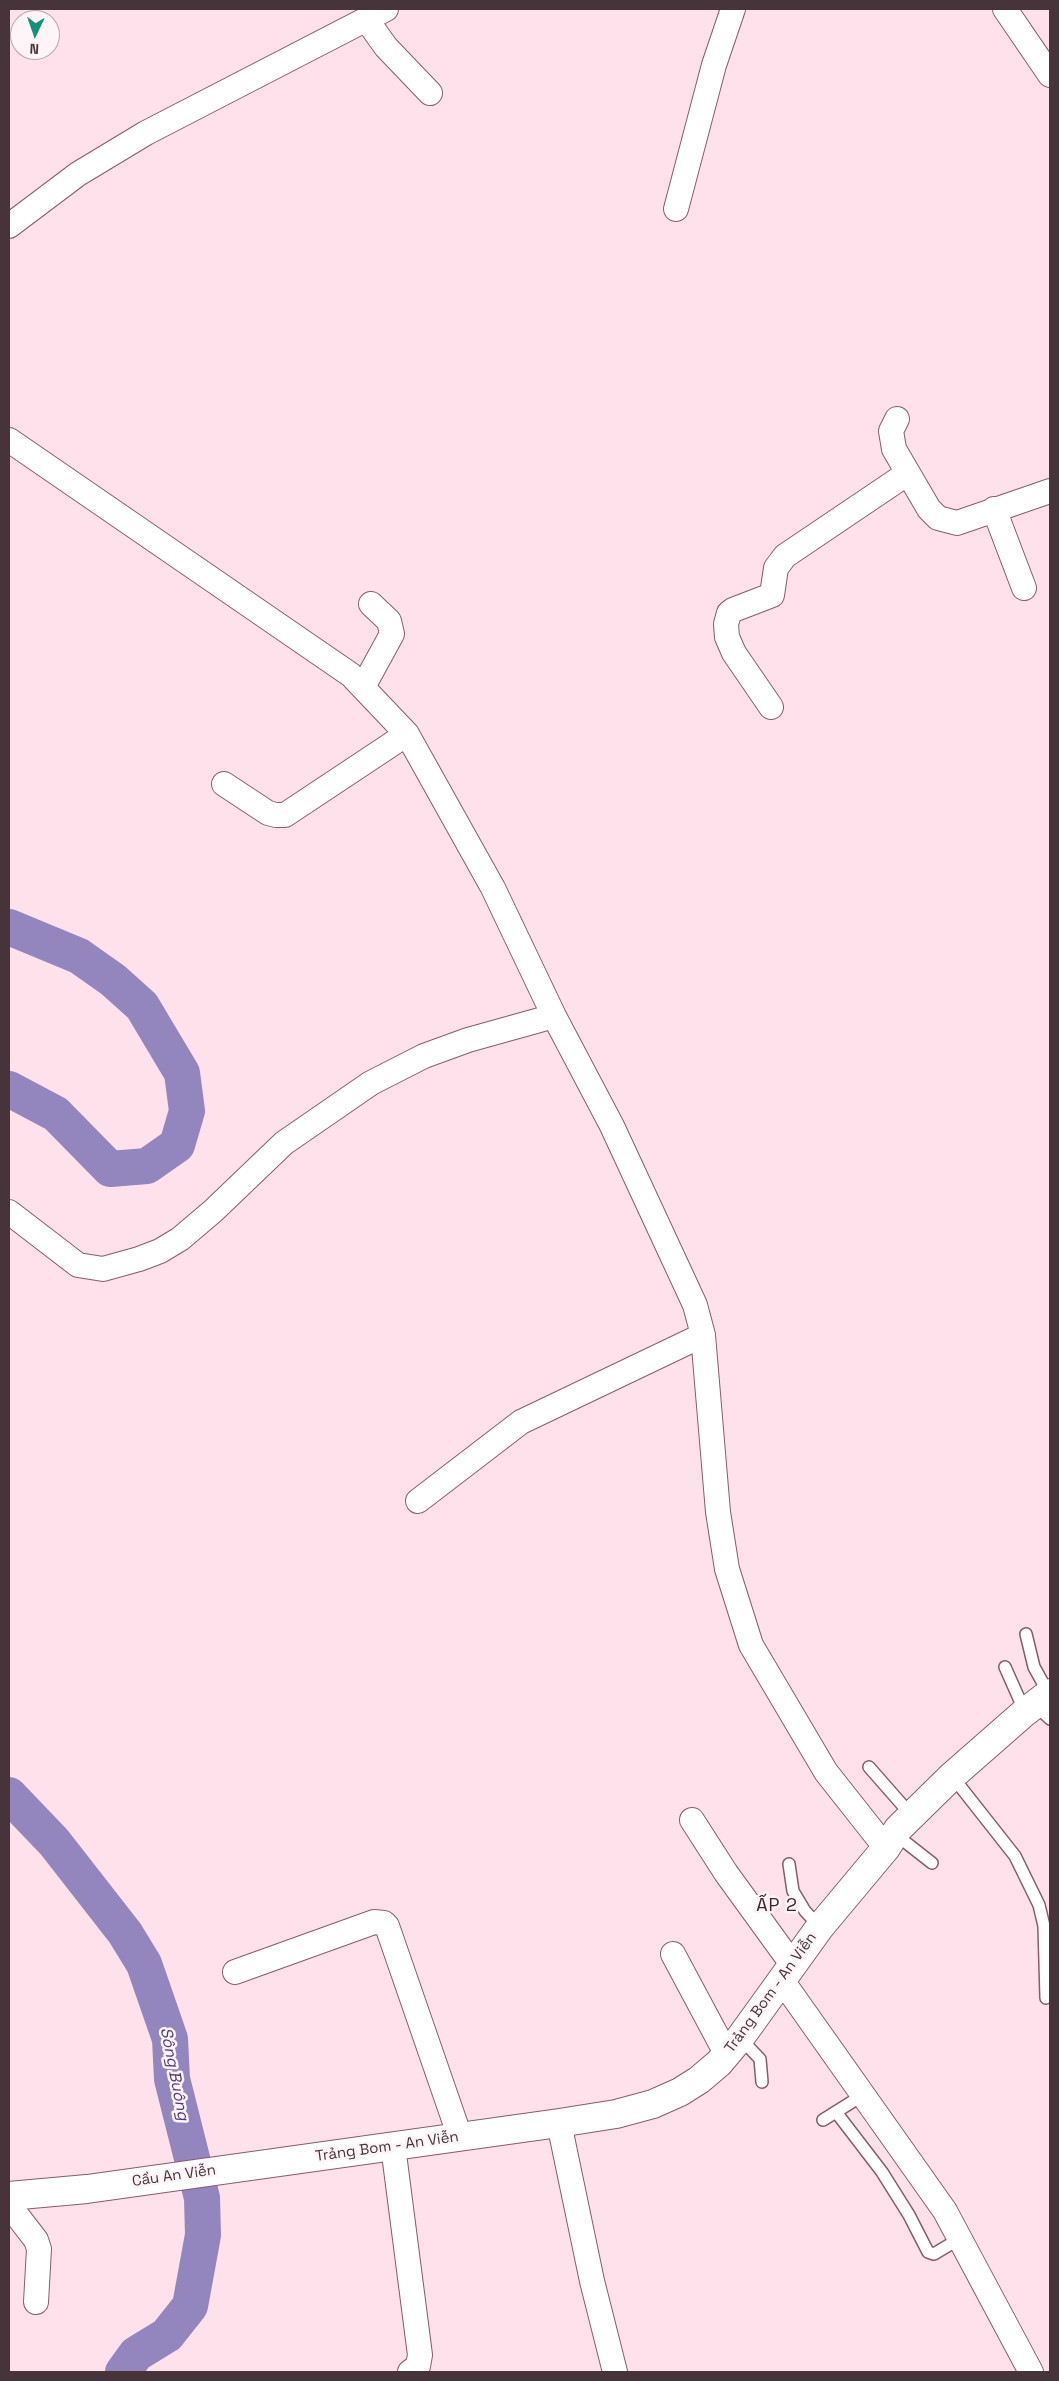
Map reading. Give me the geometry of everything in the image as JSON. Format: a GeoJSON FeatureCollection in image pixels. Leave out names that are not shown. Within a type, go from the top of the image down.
{"type":"FeatureCollection","features":[{"type":"Feature","properties":{"kind":"main road","name":"Trảng Bom - An Viễn"},"geometry":{"type":"LineString","coordinates":[[261,2164],[616,2114],[671,2096],[700,2080],[734,2046],[820,1927],[897,1833],[952,1776],[1042,1705]]}},
{"type":"Feature","properties":{"kind":"main road","name":"Cầu An Viễn"},"geometry":{"type":"LineString","coordinates":[[9,2196],[88,2189],[261,2164]]}},
{"type":"Feature","properties":{"kind":"street"},"geometry":{"type":"LineString","coordinates":[[676,209],[712,73],[733,9]]}},
{"type":"Feature","properties":{"kind":"street"},"geometry":{"type":"LineString","coordinates":[[1006,9],[1050,75]]}},
{"type":"Feature","properties":{"kind":"street"},"geometry":{"type":"LineString","coordinates":[[9,226],[78,174],[146,133],[376,14],[386,47],[430,93]]}},
{"type":"Feature","properties":{"kind":"street"},"geometry":{"type":"LineString","coordinates":[[897,419],[891,431],[894,449],[928,509],[938,518],[957,523],[994,509],[1050,492]]}},
{"type":"Feature","properties":{"kind":"street"},"geometry":{"type":"LineString","coordinates":[[9,440],[351,674],[407,734],[493,888],[554,1016],[612,1126],[695,1305],[703,1335],[718,1512],[727,1569],[751,1645],[826,1772],[897,1833]]}},
{"type":"Feature","properties":{"kind":"street"},"geometry":{"type":"LineString","coordinates":[[771,707],[734,653],[727,637],[726,624],[729,614],[733,610],[772,595],[776,568],[785,556],[908,473]]}},
{"type":"Feature","properties":{"kind":"street"},"geometry":{"type":"LineString","coordinates":[[994,509],[1024,588]]}},
{"type":"Feature","properties":{"kind":"street"},"geometry":{"type":"LineString","coordinates":[[363,687],[392,634],[389,621],[371,604]]}},
{"type":"Feature","properties":{"kind":"street"},"geometry":{"type":"LineString","coordinates":[[224,784],[268,813],[276,815],[285,814],[407,734]]}},
{"type":"Feature","properties":{"kind":"street"},"geometry":{"type":"LineString","coordinates":[[9,1212],[78,1265],[103,1269],[139,1259],[160,1251],[180,1239],[284,1143],[372,1083],[424,1056],[468,1040],[554,1016]]}},
{"type":"Feature","properties":{"kind":"street"},"geometry":{"type":"LineString","coordinates":[[418,1501],[521,1422],[703,1335]]}},
{"type":"Feature","properties":{"kind":"street"},"geometry":{"type":"LineString","coordinates":[[692,1820],[864,2095],[945,2211],[1031,2372]]}},
{"type":"Feature","properties":{"kind":"street"},"geometry":{"type":"LineString","coordinates":[[235,1972],[374,1922],[384,1923],[387,1926],[460,2137]]}},
{"type":"Feature","properties":{"kind":"street"},"geometry":{"type":"LineString","coordinates":[[673,1954],[734,2046]]}},
{"type":"Feature","properties":{"kind":"street"},"geometry":{"type":"LineString","coordinates":[[559,2123],[592,2281],[615,2372]]}},
{"type":"Feature","properties":{"kind":"street"},"geometry":{"type":"LineString","coordinates":[[393,2146],[420,2355],[418,2366],[410,2372]]}},
{"type":"Feature","properties":{"kind":"street"},"geometry":{"type":"LineString","coordinates":[[9,2205],[36,2240],[39,2250],[36,2302]]}},
{"type":"Feature","properties":{"kind":"lane"},"geometry":{"type":"LineString","coordinates":[[1026,1634],[1042,1705]]}},
{"type":"Feature","properties":{"kind":"lane"},"geometry":{"type":"LineString","coordinates":[[1005,1667],[1042,1705]]}},
{"type":"Feature","properties":{"kind":"lane"},"geometry":{"type":"LineString","coordinates":[[869,1767],[897,1833],[932,1863]]}},
{"type":"Feature","properties":{"kind":"lane"},"geometry":{"type":"LineString","coordinates":[[952,1776],[1014,1856],[1039,1906],[1044,1926],[1046,1998]]}},
{"type":"Feature","properties":{"kind":"lane"},"geometry":{"type":"LineString","coordinates":[[789,1864],[793,1891],[805,1911],[820,1927]]}},
{"type":"Feature","properties":{"kind":"lane"},"geometry":{"type":"LineString","coordinates":[[734,2046],[760,2059],[762,2082]]}},
{"type":"Feature","properties":{"kind":"lane"},"geometry":{"type":"LineString","coordinates":[[823,2120],[864,2095]]}},
{"type":"Feature","properties":{"kind":"lane"},"geometry":{"type":"LineString","coordinates":[[836,2112],[882,2172],[928,2252],[934,2254],[959,2239]]}},
{"type":"Feature","properties":{"kind":"waterway","name":"Sông Buông"},"geometry":{"type":"LineString","coordinates":[[9,927],[79,956],[113,980],[142,1006],[182,1073],[187,1111],[177,1145],[147,1166],[110,1169],[56,1114],[9,1089]]}},
{"type":"Feature","properties":{"kind":"waterway","name":"Sông Buông"},"geometry":{"type":"LineString","coordinates":[[9,1795],[54,1842],[125,1933],[144,1964],[170,2039],[172,2079],[202,2198],[203,2235],[190,2306],[167,2335],[136,2354],[123,2372]]}},
{"type":"Feature","properties":{"kind":"district","name":"ẤP 2"},"geometry":{"type":"Point","coordinates":[777,1906]}}]}
